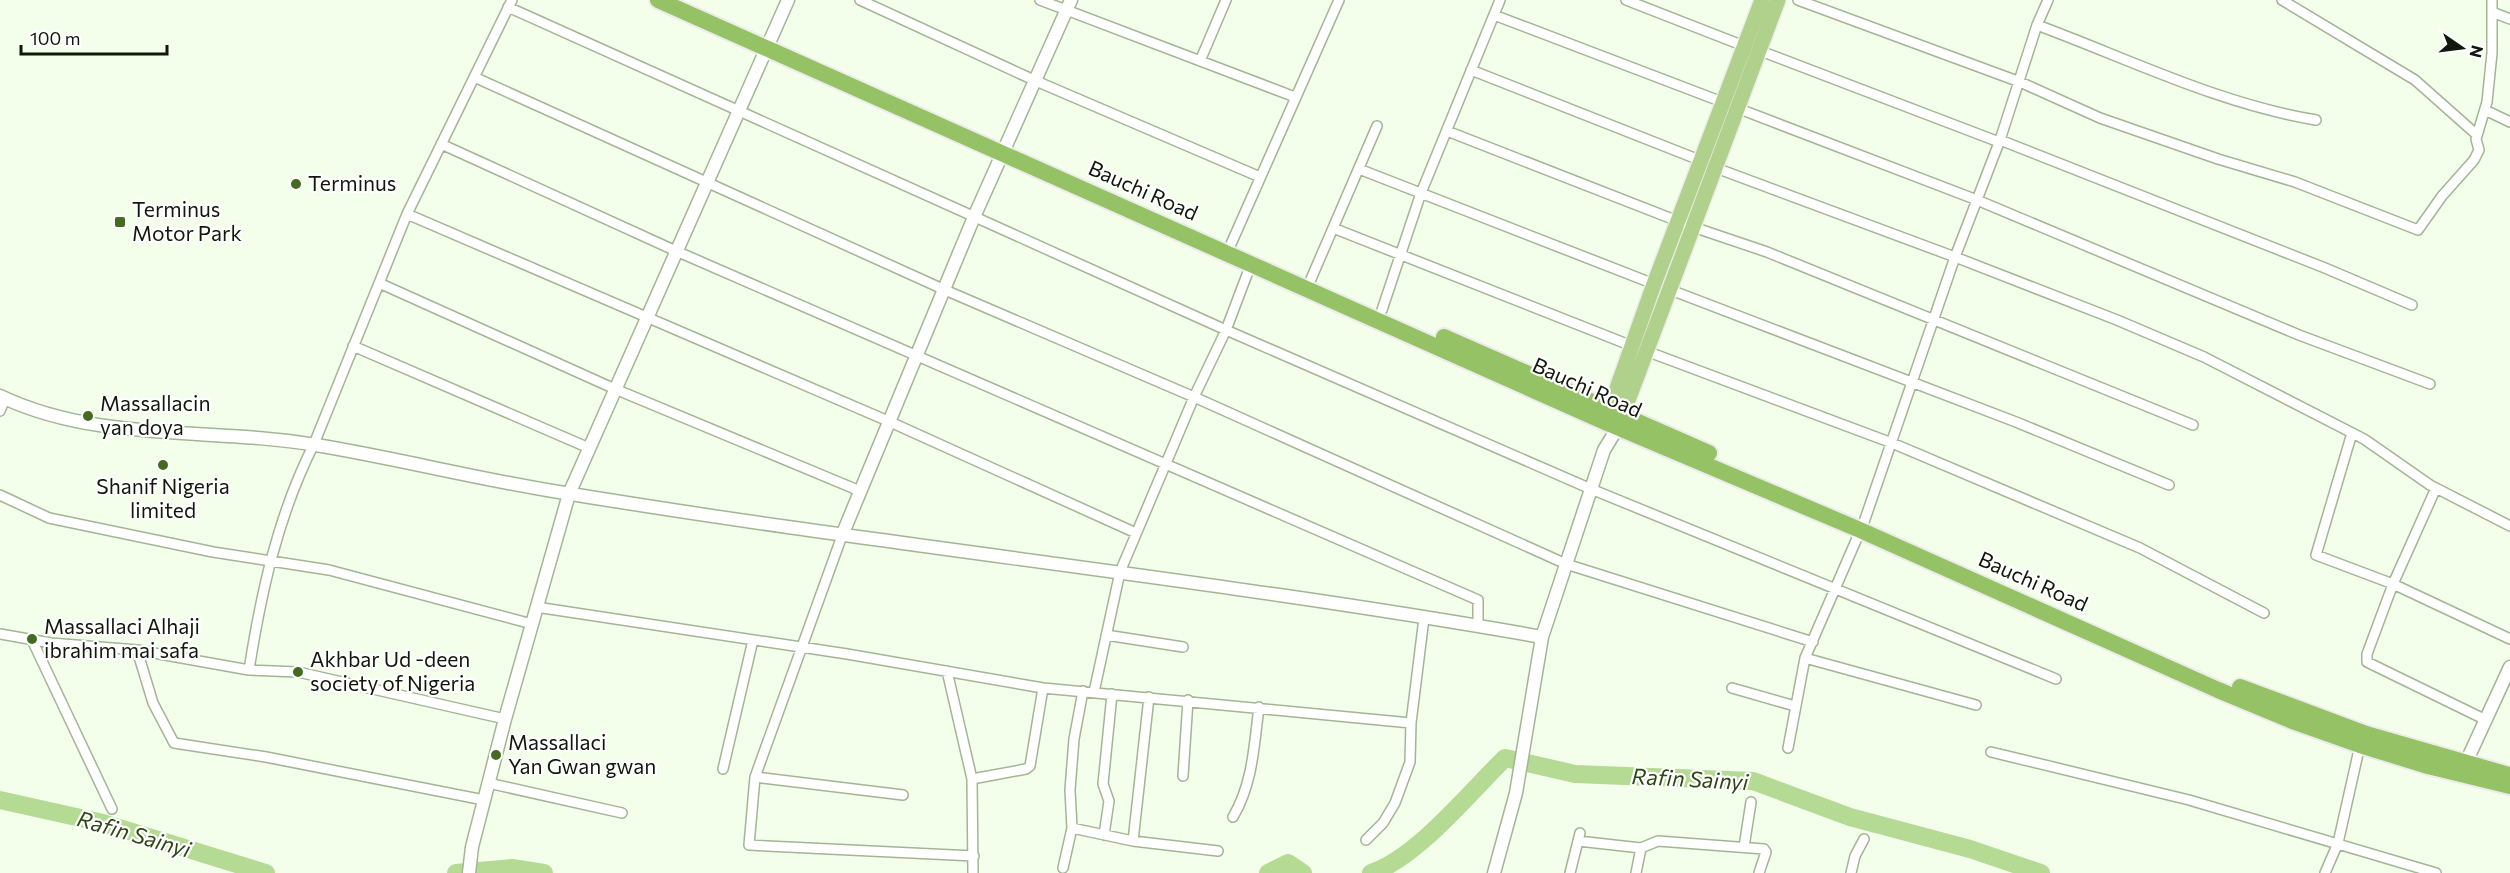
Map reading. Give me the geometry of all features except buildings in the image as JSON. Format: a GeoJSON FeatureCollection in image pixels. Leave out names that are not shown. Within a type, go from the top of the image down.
{"type":"FeatureCollection","features":[{"type":"Feature","properties":{"kind":"highway","name":"Bauchi Road"},"geometry":{"type":"LineString","coordinates":[[658,0],[768,44],[1005,149],[1382,310],[1613,423]]}},
{"type":"Feature","properties":{"kind":"highway","name":"Bauchi Road"},"geometry":{"type":"LineString","coordinates":[[679,0],[768,44]]}},
{"type":"Feature","properties":{"kind":"highway","name":"Bauchi Road"},"geometry":{"type":"LineString","coordinates":[[1005,149],[1251,264],[1613,423],[2223,680],[2510,786]]}},
{"type":"Feature","properties":{"kind":"highway","name":"Bauchi Road"},"geometry":{"type":"LineString","coordinates":[[1862,526],[2218,690],[2295,722],[2360,745],[2463,769],[2510,775]]}},
{"type":"Feature","properties":{"kind":"main road"},"geometry":{"type":"LineString","coordinates":[[1613,423],[1661,287],[1731,106],[1751,48],[1762,0]]}},
{"type":"Feature","properties":{"kind":"main road"},"geometry":{"type":"LineString","coordinates":[[1751,48],[1778,0]]}},
{"type":"Feature","properties":{"kind":"street"},"geometry":{"type":"LineString","coordinates":[[469,873],[472,847],[488,783],[568,494],[789,0]]}},
{"type":"Feature","properties":{"kind":"street"},"geometry":{"type":"LineString","coordinates":[[860,0],[1036,81],[1260,177]]}},
{"type":"Feature","properties":{"kind":"street"},"geometry":{"type":"LineString","coordinates":[[1040,0],[1069,6],[1200,61],[1296,97]]}},
{"type":"Feature","properties":{"kind":"street"},"geometry":{"type":"LineString","coordinates":[[1200,61],[1226,0]]}},
{"type":"Feature","properties":{"kind":"street"},"geometry":{"type":"LineString","coordinates":[[1231,244],[1339,0]]}},
{"type":"Feature","properties":{"kind":"street"},"geometry":{"type":"LineString","coordinates":[[1382,310],[1421,193],[1500,0]]}},
{"type":"Feature","properties":{"kind":"street"},"geometry":{"type":"LineString","coordinates":[[1626,0],[1999,141],[2325,268],[2412,305]]}},
{"type":"Feature","properties":{"kind":"street"},"geometry":{"type":"LineString","coordinates":[[1798,0],[2020,82],[2100,118],[2218,159],[2295,182],[2418,230],[2442,196],[2474,160],[2479,150],[2477,135],[2485,110],[2492,53],[2492,0]]}},
{"type":"Feature","properties":{"kind":"street"},"geometry":{"type":"LineString","coordinates":[[1788,748],[1805,658],[1862,526],[1955,257],[2020,82],[2037,25],[2048,0]]}},
{"type":"Feature","properties":{"kind":"street"},"geometry":{"type":"LineString","coordinates":[[2282,0],[2415,80],[2477,135]]}},
{"type":"Feature","properties":{"kind":"street"},"geometry":{"type":"LineString","coordinates":[[249,670],[258,611],[297,478],[314,444],[407,214],[510,4],[738,112],[1226,330],[1591,489],[2056,679]]}},
{"type":"Feature","properties":{"kind":"street"},"geometry":{"type":"LineString","coordinates":[[974,856],[749,845],[755,777],[843,533],[888,421],[974,217],[1069,6]]}},
{"type":"Feature","properties":{"kind":"street"},"geometry":{"type":"LineString","coordinates":[[2492,12],[2510,19]]}},
{"type":"Feature","properties":{"kind":"street"},"geometry":{"type":"LineString","coordinates":[[1494,15],[1977,200],[2299,334],[2430,384]]}},
{"type":"Feature","properties":{"kind":"street"},"geometry":{"type":"LineString","coordinates":[[2037,25],[2200,88],[2290,116],[2316,120]]}},
{"type":"Feature","properties":{"kind":"street"},"geometry":{"type":"LineString","coordinates":[[1471,70],[2117,320],[2204,357],[2352,433],[2436,488],[2510,526]]}},
{"type":"Feature","properties":{"kind":"street"},"geometry":{"type":"LineString","coordinates":[[474,77],[945,290],[1566,564],[1813,642]]}},
{"type":"Feature","properties":{"kind":"street"},"geometry":{"type":"LineString","coordinates":[[2485,110],[2510,122]]}},
{"type":"Feature","properties":{"kind":"street"},"geometry":{"type":"LineString","coordinates":[[1311,279],[1377,126]]}},
{"type":"Feature","properties":{"kind":"street"},"geometry":{"type":"LineString","coordinates":[[1446,130],[1686,224],[1767,252],[2193,425]]}},
{"type":"Feature","properties":{"kind":"street"},"geometry":{"type":"LineString","coordinates":[[441,144],[676,251],[1478,600],[1478,626]]}},
{"type":"Feature","properties":{"kind":"street"},"geometry":{"type":"LineString","coordinates":[[1359,169],[1912,384],[2016,422],[2169,485]]}},
{"type":"Feature","properties":{"kind":"street"},"geometry":{"type":"LineString","coordinates":[[407,214],[888,421],[1136,533]]}},
{"type":"Feature","properties":{"kind":"street"},"geometry":{"type":"LineString","coordinates":[[1333,228],[1639,349],[1892,443],[2140,548],[2264,613]]}},
{"type":"Feature","properties":{"kind":"street"},"geometry":{"type":"LineString","coordinates":[[1094,692],[1120,572],[1194,398],[1226,330],[1251,264]]}},
{"type":"Feature","properties":{"kind":"street"},"geometry":{"type":"LineString","coordinates":[[379,283],[615,389],[860,491]]}},
{"type":"Feature","properties":{"kind":"street"},"geometry":{"type":"LineString","coordinates":[[354,346],[589,448]]}},
{"type":"Feature","properties":{"kind":"street"},"geometry":{"type":"LineString","coordinates":[[2,402],[85,424],[212,433],[314,444],[568,494],[1120,572],[1542,637]]}},
{"type":"Feature","properties":{"kind":"street"},"geometry":{"type":"LineString","coordinates":[[1494,873],[1516,793],[1542,637],[1613,423]]}},
{"type":"Feature","properties":{"kind":"street"},"geometry":{"type":"LineString","coordinates":[[2352,433],[2316,555],[2393,584],[2510,639]]}},
{"type":"Feature","properties":{"kind":"street"},"geometry":{"type":"LineString","coordinates":[[2436,488],[2393,584],[2367,654],[2367,662],[2486,720]]}},
{"type":"Feature","properties":{"kind":"street"},"geometry":{"type":"LineString","coordinates":[[0,495],[49,518],[160,542],[329,570],[532,624]]}},
{"type":"Feature","properties":{"kind":"street"},"geometry":{"type":"LineString","coordinates":[[536,607],[801,647],[1043,688],[1411,723]]}},
{"type":"Feature","properties":{"kind":"street"},"geometry":{"type":"LineString","coordinates":[[1366,840],[1383,823],[1405,780],[1410,762],[1411,723],[1424,618]]}},
{"type":"Feature","properties":{"kind":"street"},"geometry":{"type":"LineString","coordinates":[[0,634],[32,640],[137,650],[249,670],[298,672],[505,719]]}},
{"type":"Feature","properties":{"kind":"street"},"geometry":{"type":"LineString","coordinates":[[1106,635],[1183,647]]}},
{"type":"Feature","properties":{"kind":"street"},"geometry":{"type":"LineString","coordinates":[[32,640],[112,809]]}},
{"type":"Feature","properties":{"kind":"street"},"geometry":{"type":"LineString","coordinates":[[723,770],[753,640]]}},
{"type":"Feature","properties":{"kind":"street"},"geometry":{"type":"LineString","coordinates":[[137,650],[153,703],[174,743],[266,757],[484,800]]}},
{"type":"Feature","properties":{"kind":"street"},"geometry":{"type":"LineString","coordinates":[[1805,658],[1976,705]]}},
{"type":"Feature","properties":{"kind":"street"},"geometry":{"type":"LineString","coordinates":[[2463,769],[2510,667]]}},
{"type":"Feature","properties":{"kind":"street"},"geometry":{"type":"LineString","coordinates":[[947,671],[972,779],[973,873]]}},
{"type":"Feature","properties":{"kind":"street"},"geometry":{"type":"LineString","coordinates":[[972,779],[1026,770],[1030,766],[1043,688]]}},
{"type":"Feature","properties":{"kind":"street"},"geometry":{"type":"LineString","coordinates":[[1732,688],[1795,706]]}},
{"type":"Feature","properties":{"kind":"street"},"geometry":{"type":"LineString","coordinates":[[1063,868],[1072,828],[1070,790],[1074,739],[1083,691]]}},
{"type":"Feature","properties":{"kind":"street"},"geometry":{"type":"LineString","coordinates":[[1104,835],[1109,801],[1102,784],[1112,694]]}},
{"type":"Feature","properties":{"kind":"street"},"geometry":{"type":"LineString","coordinates":[[1133,841],[1149,697]]}},
{"type":"Feature","properties":{"kind":"street"},"geometry":{"type":"LineString","coordinates":[[1183,776],[1188,700]]}},
{"type":"Feature","properties":{"kind":"street"},"geometry":{"type":"LineString","coordinates":[[1233,816],[1249,785],[1259,707]]}},
{"type":"Feature","properties":{"kind":"street"},"geometry":{"type":"LineString","coordinates":[[2325,873],[2338,843],[2360,745]]}},
{"type":"Feature","properties":{"kind":"street"},"geometry":{"type":"LineString","coordinates":[[1991,752],[2188,800],[2436,873]]}},
{"type":"Feature","properties":{"kind":"street"},"geometry":{"type":"LineString","coordinates":[[755,777],[903,795]]}},
{"type":"Feature","properties":{"kind":"street"},"geometry":{"type":"LineString","coordinates":[[488,783],[622,813]]}},
{"type":"Feature","properties":{"kind":"street"},"geometry":{"type":"LineString","coordinates":[[1744,848],[1751,802]]}},
{"type":"Feature","properties":{"kind":"street"},"geometry":{"type":"LineString","coordinates":[[1072,828],[1133,841],[1218,851]]}},
{"type":"Feature","properties":{"kind":"street"},"geometry":{"type":"LineString","coordinates":[[1570,873],[1579,837],[1641,848],[1658,841],[1764,849],[1766,852],[1760,873]]}},
{"type":"Feature","properties":{"kind":"street"},"geometry":{"type":"LineString","coordinates":[[1851,873],[1855,856],[1864,839]]}},
{"type":"Feature","properties":{"kind":"street"},"geometry":{"type":"LineString","coordinates":[[1636,873],[1641,848]]}},
{"type":"Feature","properties":{"kind":"waterway","name":"Rafin Sainyi"},"geometry":{"type":"LineString","coordinates":[[1371,873],[1406,854],[1424,839],[1505,758],[1575,774],[1753,781],[1850,817],[1970,849],[2041,873]]}},
{"type":"Feature","properties":{"kind":"waterway","name":"Rafin Sainyi"},"geometry":{"type":"LineString","coordinates":[[0,800],[103,823],[266,873]]}},
{"type":"Feature","properties":{"kind":"waterway","name":"Rafin Sainyi"},"geometry":{"type":"LineString","coordinates":[[1268,873],[1288,863],[1303,873]]}},
{"type":"Feature","properties":{"kind":"waterway","name":"Rafin Sainyi"},"geometry":{"type":"LineString","coordinates":[[456,873],[512,868],[544,873]]}},
{"type":"Feature","properties":{"kind":"place","name":"Terminus"},"geometry":{"type":"Point","coordinates":[296,184]}},
{"type":"Feature","properties":{"kind":"place","name":"Terminus Motor Park"},"geometry":{"type":"Point","coordinates":[120,222]}},
{"type":"Feature","properties":{"kind":"place","name":"Massallacin yan doya"},"geometry":{"type":"Point","coordinates":[88,416]}},
{"type":"Feature","properties":{"kind":"place","name":"Shanif Nigeria limited"},"geometry":{"type":"Point","coordinates":[163,465]}},
{"type":"Feature","properties":{"kind":"place","name":"Massallaci Alhaji ibrahim mai safa"},"geometry":{"type":"Point","coordinates":[32,639]}},
{"type":"Feature","properties":{"kind":"place","name":"Akhbar Ud -deen society of Nigeria"},"geometry":{"type":"Point","coordinates":[298,672]}},
{"type":"Feature","properties":{"kind":"place","name":"Massallaci Yan Gwan gwan"},"geometry":{"type":"Point","coordinates":[496,755]}}]}
